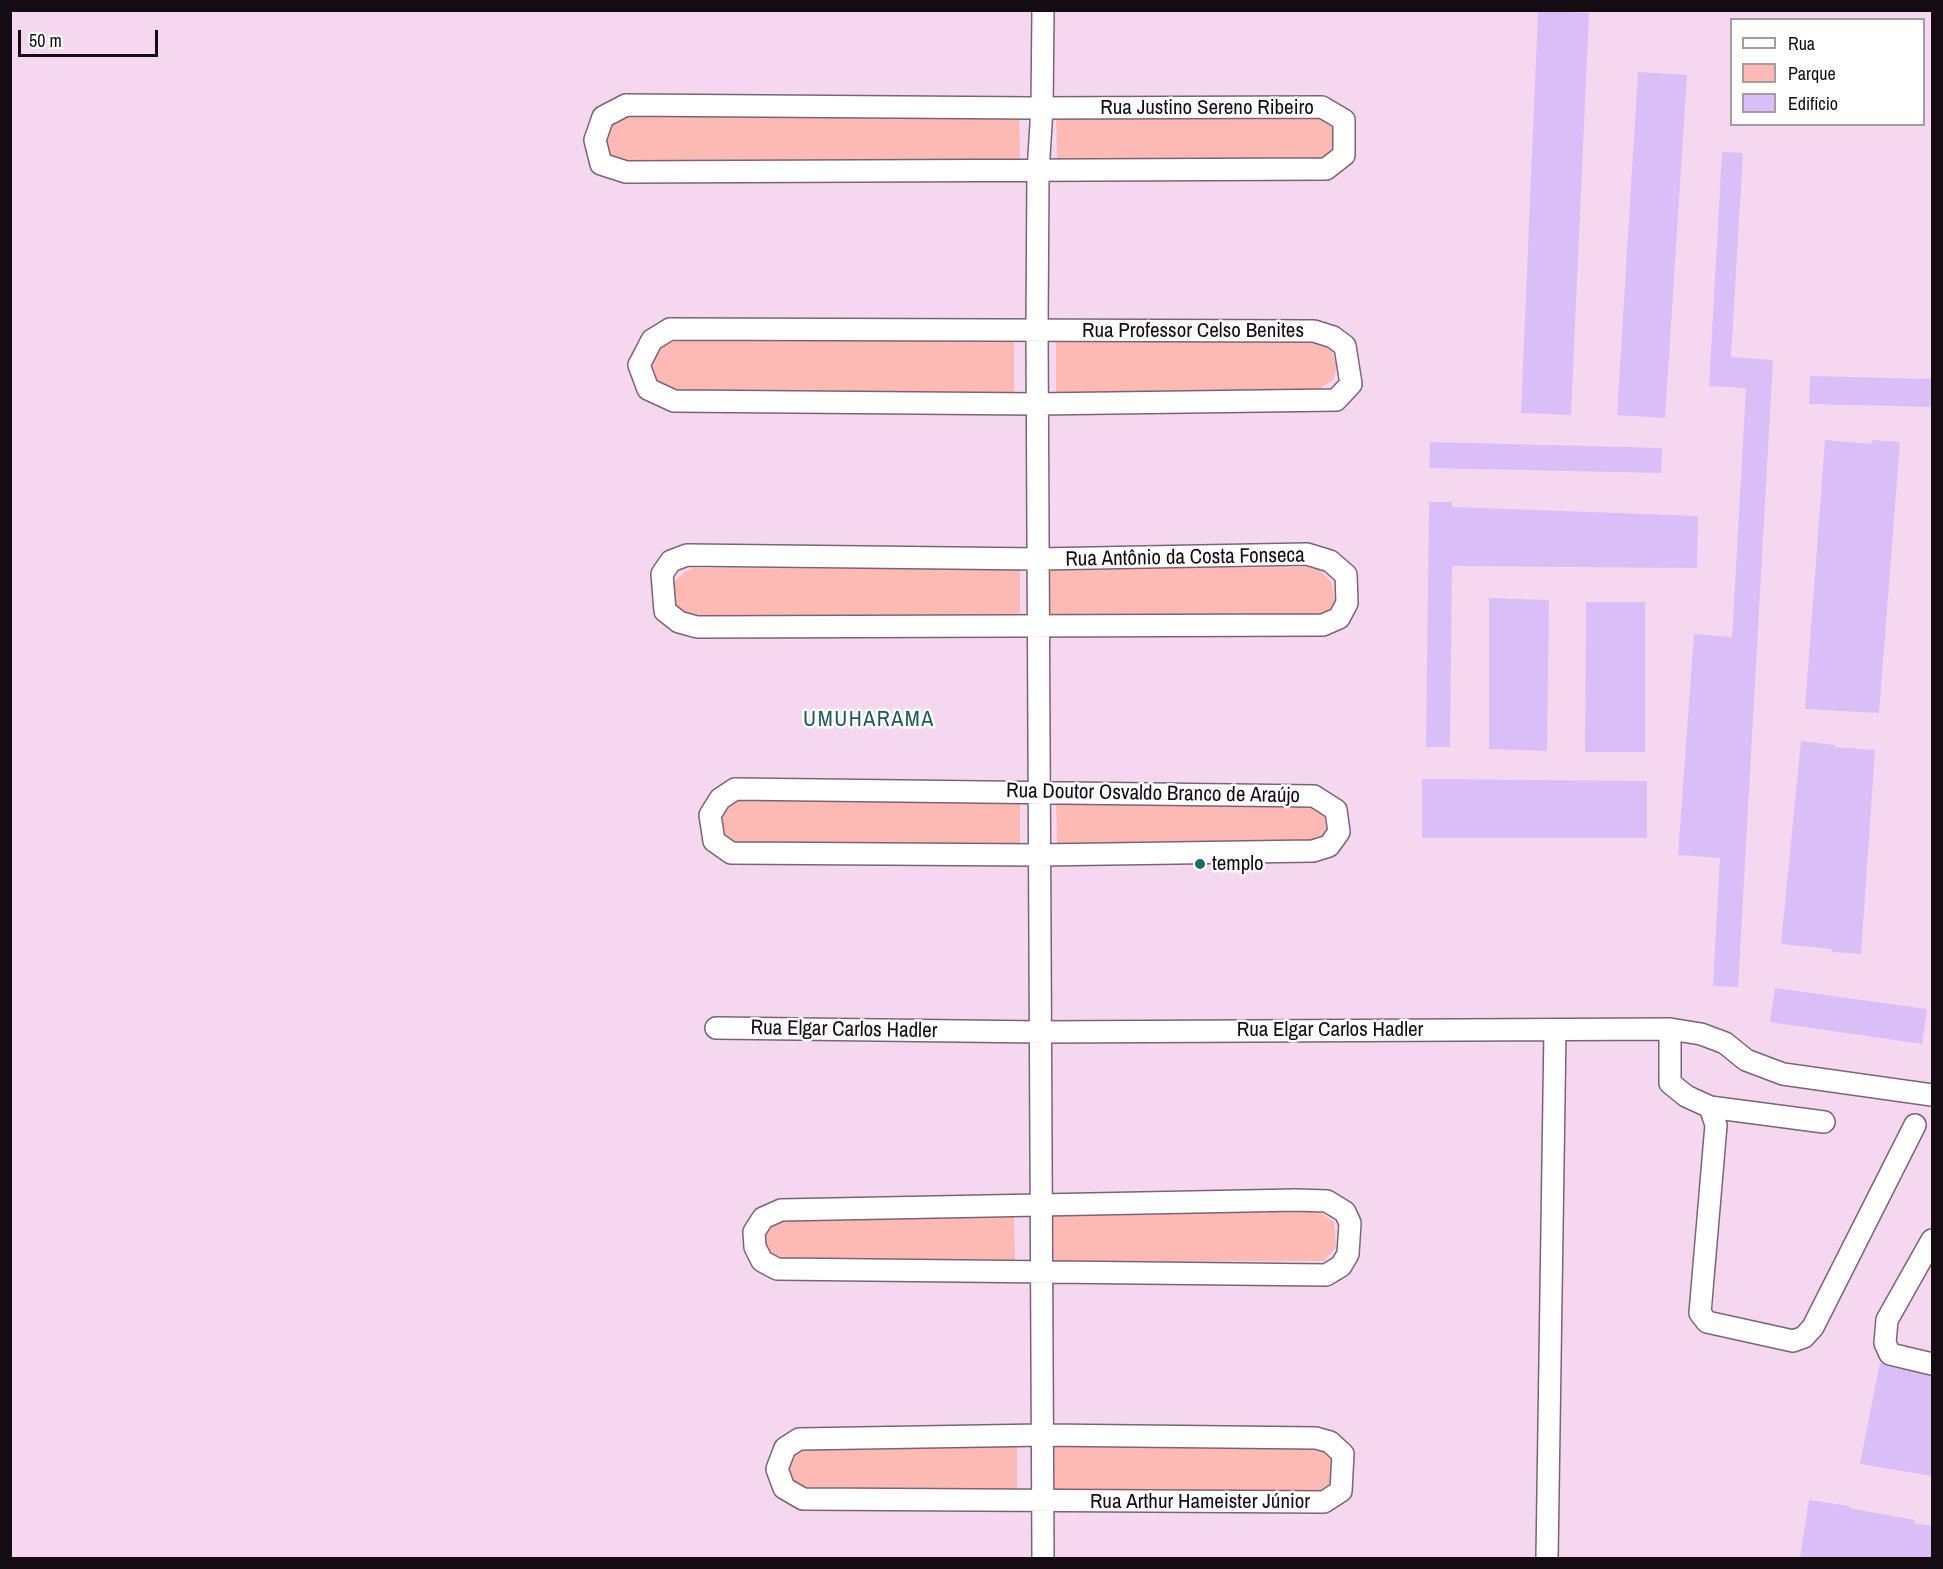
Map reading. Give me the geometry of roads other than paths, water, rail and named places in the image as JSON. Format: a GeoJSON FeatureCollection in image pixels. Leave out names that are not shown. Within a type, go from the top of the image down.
{"type":"FeatureCollection","features":[{"type":"Feature","properties":{"kind":"street"},"geometry":{"type":"LineString","coordinates":[[1043,10],[1036,330],[1043,1558]]}},
{"type":"Feature","properties":{"kind":"street","name":"Rua Justino Sereno Ribeiro"},"geometry":{"type":"LineString","coordinates":[[626,105],[1042,108],[1322,107],[1344,120],[1344,155],[1326,169],[626,172],[601,164],[595,140],[603,117],[626,105]]}},
{"type":"Feature","properties":{"kind":"street","name":"Rua Professor Celso Benites"},"geometry":{"type":"LineString","coordinates":[[670,329],[1036,330],[1314,331],[1333,337],[1345,346],[1351,384],[1336,400],[1037,404],[674,401],[648,389],[639,365],[651,340],[670,329]]}},
{"type":"Feature","properties":{"kind":"street","name":"Rua Antônio da Costa Fonseca"},"geometry":{"type":"LineString","coordinates":[[1307,554],[1330,561],[1346,575],[1347,603],[1340,618],[1323,625],[697,627],[679,622],[665,611],[662,574],[671,561],[687,555],[1039,559],[1307,554]]}},
{"type":"Feature","properties":{"kind":"street","name":"Rua Doutor Osvaldo Branco de Araújo"},"geometry":{"type":"LineString","coordinates":[[735,789],[1039,792],[1314,796],[1336,810],[1339,832],[1329,846],[1313,851],[1040,855],[731,853],[714,841],[710,815],[720,799],[735,789]]}},
{"type":"Feature","properties":{"kind":"street","name":"Rua Elgar Carlos Hadler"},"geometry":{"type":"LineString","coordinates":[[716,1028],[1041,1032],[1670,1029],[1701,1034],[1725,1043],[1746,1060],[1783,1074],[1932,1095]]}},
{"type":"Feature","properties":{"kind":"street"},"geometry":{"type":"LineString","coordinates":[[1670,1029],[1670,1083],[1686,1096],[1710,1107],[1824,1122]]}},
{"type":"Feature","properties":{"kind":"street"},"geometry":{"type":"LineString","coordinates":[[1547,1558],[1555,1030]]}},
{"type":"Feature","properties":{"kind":"street"},"geometry":{"type":"LineString","coordinates":[[1710,1107],[1716,1125],[1701,1313],[1707,1322],[1793,1341],[1804,1337],[1813,1327],[1915,1125]]}},
{"type":"Feature","properties":{"kind":"street"},"geometry":{"type":"LineString","coordinates":[[1327,1201],[1345,1212],[1350,1223],[1348,1254],[1341,1266],[1326,1275],[777,1269],[762,1261],[755,1247],[754,1232],[763,1218],[781,1210],[1041,1205],[1327,1201]]}},
{"type":"Feature","properties":{"kind":"street"},"geometry":{"type":"LineString","coordinates":[[1932,1240],[1887,1320],[1885,1343],[1890,1354],[1932,1364]]}},
{"type":"Feature","properties":{"kind":"street","name":"Rua Arthur Hameister Júnior"},"geometry":{"type":"LineString","coordinates":[[1042,1435],[1316,1438],[1330,1442],[1343,1454],[1341,1491],[1324,1502],[803,1499],[783,1488],[777,1469],[785,1448],[799,1439],[1042,1435]]}},
{"type":"Feature","properties":{"kind":"place","name":"templo"},"geometry":{"type":"Point","coordinates":[1200,864]}},
{"type":"Feature","properties":{"kind":"district","name":"UMUHARAMA"},"geometry":{"type":"Point","coordinates":[869,720]}}]}
